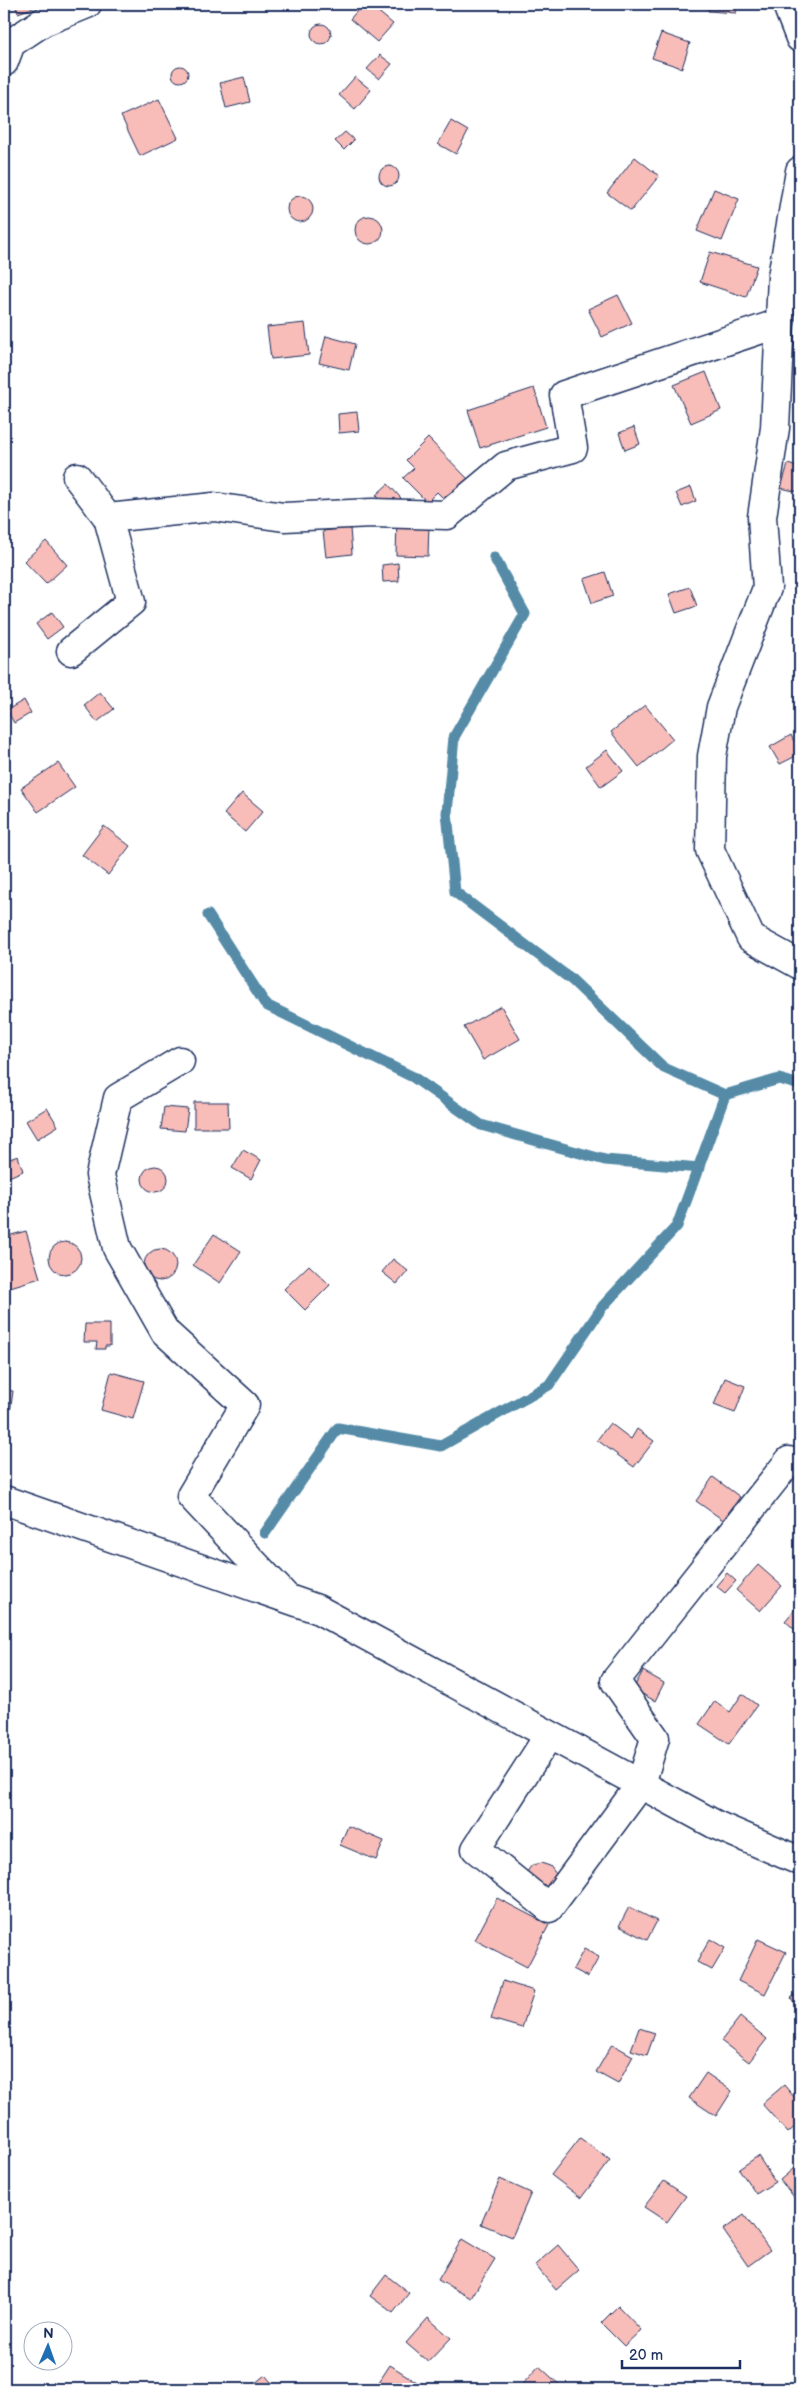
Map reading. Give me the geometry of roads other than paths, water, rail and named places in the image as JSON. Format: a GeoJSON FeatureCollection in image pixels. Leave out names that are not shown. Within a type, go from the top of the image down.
{"type":"FeatureCollection","features":[{"type":"Feature","properties":{"kind":"street"},"geometry":{"type":"LineString","coordinates":[[4,62],[11,43],[43,22],[87,4]]}},
{"type":"Feature","properties":{"kind":"street"},"geometry":{"type":"LineString","coordinates":[[790,4],[789,10],[800,38]]}},
{"type":"Feature","properties":{"kind":"street"},"geometry":{"type":"LineString","coordinates":[[800,170],[782,277],[775,428],[762,517],[767,588],[721,707],[712,756],[710,850],[751,938],[800,965]]}},
{"type":"Feature","properties":{"kind":"street"},"geometry":{"type":"LineString","coordinates":[[108,518],[214,507],[284,517],[372,513],[447,515],[506,466],[573,448],[564,395],[780,323]]}},
{"type":"Feature","properties":{"kind":"street"},"geometry":{"type":"LineString","coordinates":[[71,651],[131,602],[108,518],[77,477]]}},
{"type":"Feature","properties":{"kind":"street"},"geometry":{"type":"LineString","coordinates":[[180,1061],[118,1098],[100,1175],[117,1248],[165,1332],[245,1405],[191,1496],[288,1599]]}},
{"type":"Feature","properties":{"kind":"street"},"geometry":{"type":"LineString","coordinates":[[549,1735],[476,1849],[549,1908],[641,1784],[654,1738],[615,1681],[789,1460]]}},
{"type":"Feature","properties":{"kind":"street"},"geometry":{"type":"LineString","coordinates":[[4,1500],[317,1609],[716,1825],[800,1861]]}},
{"type":"Feature","properties":{"kind":"waterway"},"geometry":{"type":"LineString","coordinates":[[494,557],[525,614],[454,737],[447,813],[455,892],[572,980],[664,1068],[725,1095]]}},
{"type":"Feature","properties":{"kind":"waterway"},"geometry":{"type":"LineString","coordinates":[[208,915],[266,1005],[413,1077],[481,1125],[605,1160],[700,1168]]}},
{"type":"Feature","properties":{"kind":"waterway"},"geometry":{"type":"LineString","coordinates":[[265,1533],[338,1428],[441,1446],[549,1385],[603,1306],[677,1226],[725,1095],[779,1079],[800,1085]]}}]}
